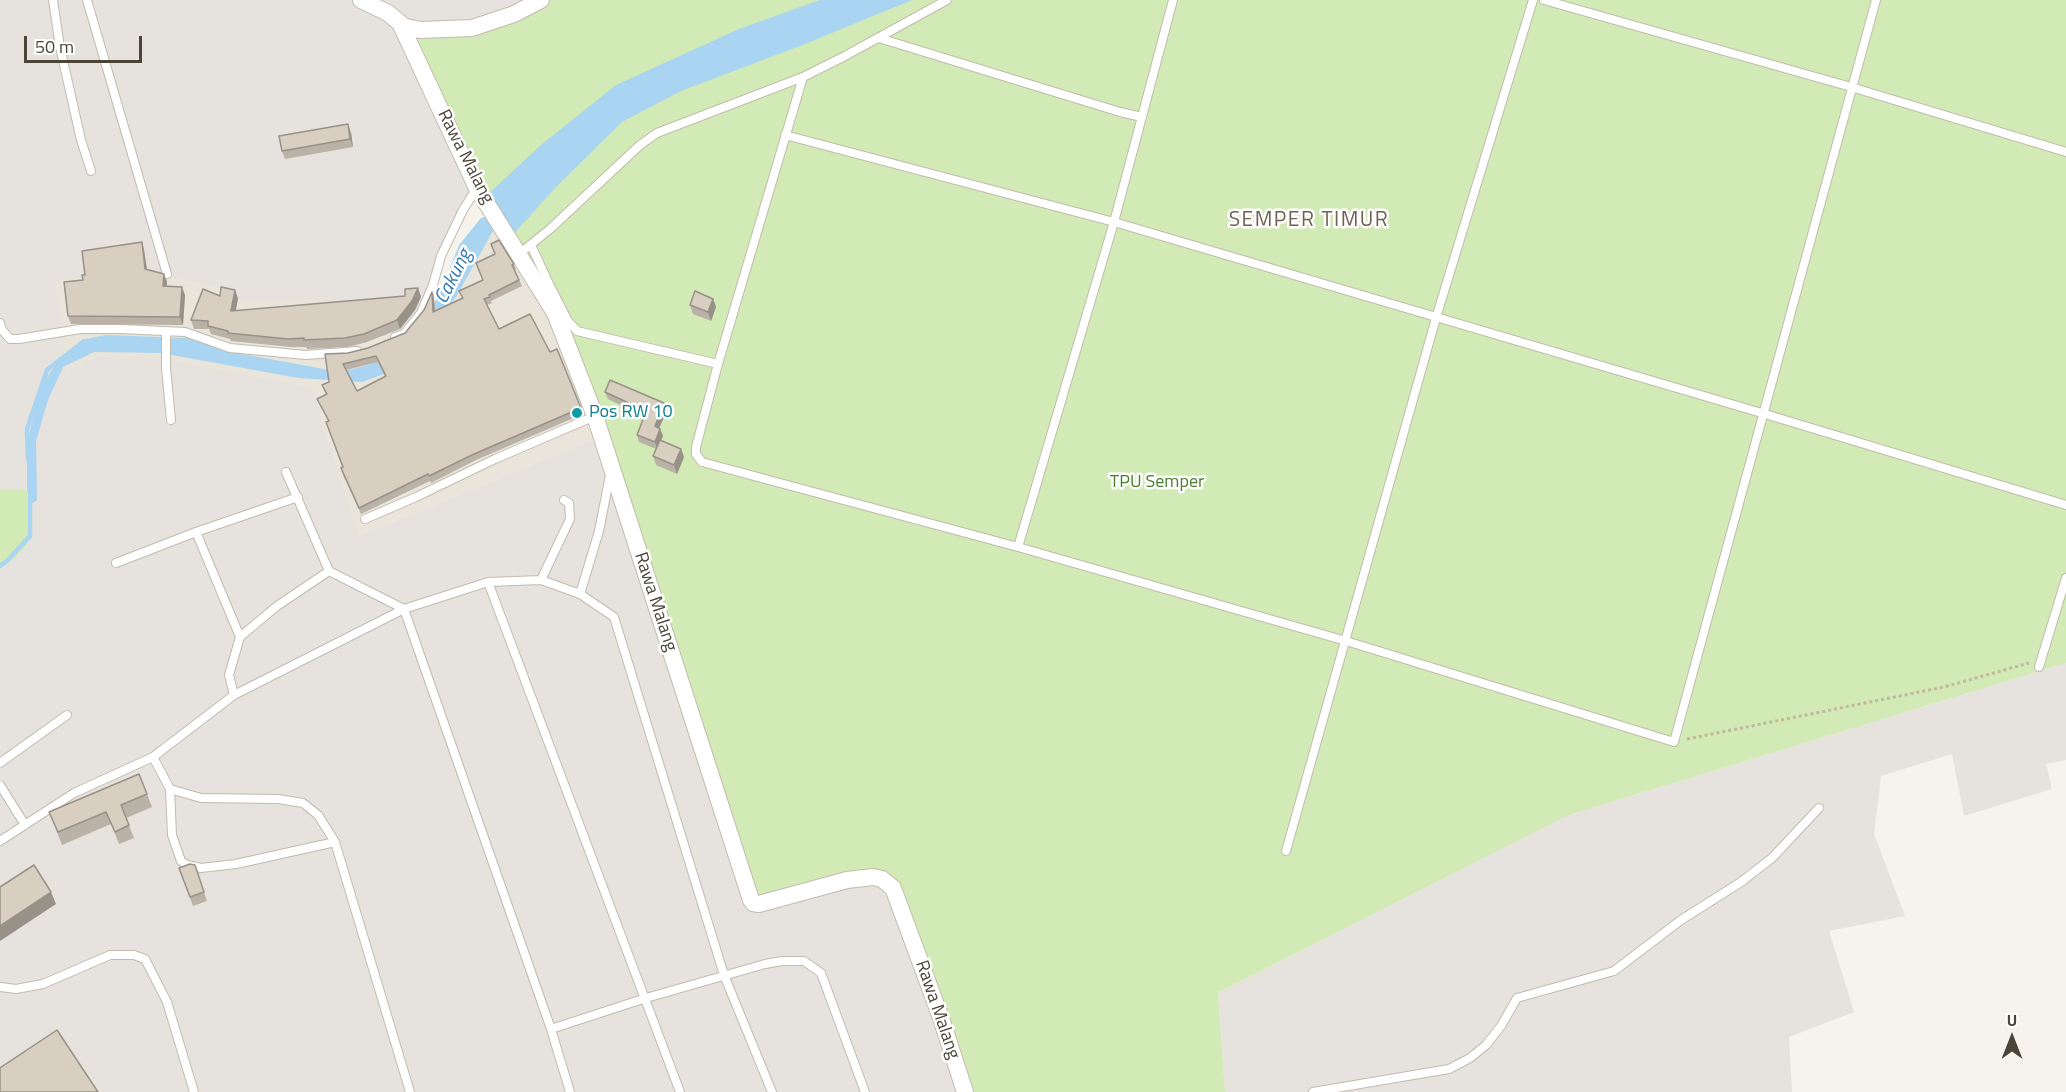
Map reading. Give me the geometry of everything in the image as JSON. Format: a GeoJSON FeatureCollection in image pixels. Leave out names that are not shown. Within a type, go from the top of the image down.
{"type":"FeatureCollection","features":[{"type":"Feature","properties":{"kind":"street","name":"Rawa Malang"},"geometry":{"type":"LineString","coordinates":[[361,0],[393,17],[402,26],[480,191],[510,238],[525,249],[555,313],[595,416],[750,900],[759,904],[847,880],[873,877],[882,879],[893,888],[941,1018],[965,1092]]}},
{"type":"Feature","properties":{"kind":"street"},"geometry":{"type":"LineString","coordinates":[[402,26],[420,30],[471,28],[514,15],[541,0]]}},
{"type":"Feature","properties":{"kind":"lane"},"geometry":{"type":"LineString","coordinates":[[53,0],[60,47],[81,140],[91,171]]}},
{"type":"Feature","properties":{"kind":"lane"},"geometry":{"type":"LineString","coordinates":[[87,0],[167,274]]}},
{"type":"Feature","properties":{"kind":"lane"},"geometry":{"type":"LineString","coordinates":[[717,364],[577,332],[525,249],[576,206],[640,145],[657,133],[803,77],[947,0]]}},
{"type":"Feature","properties":{"kind":"lane"},"geometry":{"type":"LineString","coordinates":[[1018,547],[1114,222],[1173,0]]}},
{"type":"Feature","properties":{"kind":"lane"},"geometry":{"type":"LineString","coordinates":[[1286,851],[1436,318],[1533,0]]}},
{"type":"Feature","properties":{"kind":"lane"},"geometry":{"type":"LineString","coordinates":[[1544,0],[1851,87],[2066,152]]}},
{"type":"Feature","properties":{"kind":"lane"},"geometry":{"type":"LineString","coordinates":[[803,77],[717,364],[696,447],[696,454],[702,462],[1018,547],[1346,641],[1674,742],[1876,0]]}},
{"type":"Feature","properties":{"kind":"lane"},"geometry":{"type":"LineString","coordinates":[[879,38],[1142,117]]}},
{"type":"Feature","properties":{"kind":"lane"},"geometry":{"type":"LineString","coordinates":[[784,135],[1114,222],[1765,414],[2066,506]]}},
{"type":"Feature","properties":{"kind":"lane"},"geometry":{"type":"LineString","coordinates":[[382,343],[404,334],[421,313],[433,285],[441,256],[463,210],[480,191]]}},
{"type":"Feature","properties":{"kind":"lane"},"geometry":{"type":"LineString","coordinates":[[0,322],[10,339],[80,328],[166,334],[185,332],[230,348],[306,355],[349,353],[369,348]]}},
{"type":"Feature","properties":{"kind":"lane"},"geometry":{"type":"LineString","coordinates":[[166,334],[166,368],[171,420]]}},
{"type":"Feature","properties":{"kind":"lane"},"geometry":{"type":"LineString","coordinates":[[365,519],[595,416]]}},
{"type":"Feature","properties":{"kind":"lane"},"geometry":{"type":"LineString","coordinates":[[580,594],[599,531],[611,465]]}},
{"type":"Feature","properties":{"kind":"lane"},"geometry":{"type":"LineString","coordinates":[[286,472],[329,571],[404,609],[551,1029],[570,1092]]}},
{"type":"Feature","properties":{"kind":"lane"},"geometry":{"type":"LineString","coordinates":[[116,563],[196,532],[298,497]]}},
{"type":"Feature","properties":{"kind":"lane"},"geometry":{"type":"LineString","coordinates":[[541,580],[570,519],[569,503],[564,500]]}},
{"type":"Feature","properties":{"kind":"lane"},"geometry":{"type":"LineString","coordinates":[[196,532],[240,637]]}},
{"type":"Feature","properties":{"kind":"lane"},"geometry":{"type":"LineString","coordinates":[[234,695],[229,675],[240,637],[277,606],[329,571]]}},
{"type":"Feature","properties":{"kind":"lane"},"geometry":{"type":"LineString","coordinates":[[2039,667],[2066,578]]}},
{"type":"Feature","properties":{"kind":"lane"},"geometry":{"type":"LineString","coordinates":[[0,841],[74,793],[153,757],[234,695],[404,609],[488,582],[541,580],[580,594],[614,617],[724,975],[772,1092]]}},
{"type":"Feature","properties":{"kind":"lane"},"geometry":{"type":"LineString","coordinates":[[488,582],[680,1092]]}},
{"type":"Feature","properties":{"kind":"lane"},"geometry":{"type":"LineString","coordinates":[[0,763],[67,715]]}},
{"type":"Feature","properties":{"kind":"lane"},"geometry":{"type":"LineString","coordinates":[[153,757],[170,789],[172,835],[181,861],[187,865],[201,868],[236,864],[335,842]]}},
{"type":"Feature","properties":{"kind":"lane"},"geometry":{"type":"LineString","coordinates":[[0,785],[25,825]]}},
{"type":"Feature","properties":{"kind":"lane"},"geometry":{"type":"LineString","coordinates":[[170,789],[201,798],[267,798],[303,803],[318,815],[335,842],[410,1092]]}},
{"type":"Feature","properties":{"kind":"lane"},"geometry":{"type":"LineString","coordinates":[[1313,1092],[1449,1069],[1470,1058],[1486,1045],[1501,1026],[1517,998],[1614,971],[1682,920],[1773,858],[1819,808]]}},
{"type":"Feature","properties":{"kind":"lane"},"geometry":{"type":"LineString","coordinates":[[0,987],[16,989],[43,984],[110,955],[134,955],[145,958],[167,1002],[194,1092]]}},
{"type":"Feature","properties":{"kind":"lane"},"geometry":{"type":"LineString","coordinates":[[551,1029],[724,975],[782,961],[804,961],[821,973],[865,1092]]}},
{"type":"Feature","properties":{"kind":"path"},"geometry":{"type":"LineString","coordinates":[[1674,742],[1944,687],[2027,663],[2039,667]]}},
{"type":"Feature","properties":{"kind":"shaded area"},"geometry":{"type":"Polygon","coordinates":[[[0,0],[541,0],[477,188],[426,301],[419,295],[368,301],[241,300],[236,293],[138,270],[71,280],[55,280],[67,373],[96,357],[166,360],[313,388],[359,536],[602,436],[882,879],[963,1092],[0,1092],[0,0]]]}},
{"type":"Feature","properties":{"kind":"shaded area"},"geometry":{"type":"Polygon","coordinates":[[[502,230],[555,313],[602,436],[359,536],[313,388],[67,374],[54,280],[71,280],[138,270],[236,293],[419,295],[441,316],[493,231],[502,230]]]}},
{"type":"Feature","properties":{"kind":"shaded area"},"geometry":{"type":"Polygon","coordinates":[[[2066,663],[2066,760],[2046,764],[2052,789],[1964,816],[1952,754],[1881,776],[1874,834],[1905,916],[1829,931],[1854,1012],[1789,1037],[1792,1092],[1225,1092],[1218,993],[1566,816],[2066,663]]]}},
{"type":"Feature","properties":{"kind":"green space","name":"TPU Semper"},"geometry":{"type":"Polygon","coordinates":[[[541,0],[2066,0],[2066,663],[1566,816],[1218,993],[1225,1092],[963,1092],[883,879],[759,904],[555,313],[496,216],[402,26],[472,28],[541,0]]]}},
{"type":"Feature","properties":{"kind":"green space"},"geometry":{"type":"Polygon","coordinates":[[[0,490],[27,490],[27,545],[14,559],[0,565],[0,490]]]}},
{"type":"Feature","properties":{"kind":"water"},"geometry":{"type":"Polygon","coordinates":[[[820,0],[912,0],[681,91],[622,122],[556,187],[510,238],[484,198],[541,145],[616,85],[739,29],[820,0]]]}},
{"type":"Feature","properties":{"kind":"water"},"geometry":{"type":"Polygon","coordinates":[[[491,215],[502,230],[493,231],[456,297],[389,372],[362,382],[298,378],[161,353],[94,352],[63,367],[48,400],[36,441],[37,500],[30,505],[27,490],[27,462],[29,434],[37,402],[43,383],[59,360],[80,344],[91,338],[106,335],[187,338],[232,352],[340,372],[364,366],[393,356],[424,323],[441,290],[459,245],[481,218],[491,215]]]}},
{"type":"Feature","properties":{"kind":"building"},"geometry":{"type":"Polygon","coordinates":[[[348,124],[350,139],[282,151],[279,136],[348,124]]]}},
{"type":"Feature","properties":{"kind":"building"},"geometry":{"type":"Polygon","coordinates":[[[499,240],[514,264],[512,265],[519,280],[484,299],[499,329],[530,314],[550,352],[557,349],[581,408],[429,476],[428,474],[359,508],[341,468],[343,467],[326,422],[329,421],[317,399],[327,394],[322,385],[329,382],[325,354],[348,353],[368,348],[405,333],[424,310],[432,292],[433,312],[463,298],[459,291],[483,280],[476,263],[495,254],[491,244],[499,240]],[[376,356],[343,364],[357,391],[386,376],[376,356]]]}},
{"type":"Feature","properties":{"kind":"building"},"geometry":{"type":"Polygon","coordinates":[[[142,242],[145,269],[164,274],[163,286],[182,287],[180,317],[68,316],[64,282],[83,280],[82,275],[85,275],[82,251],[142,242]]]}},
{"type":"Feature","properties":{"kind":"building"},"geometry":{"type":"Polygon","coordinates":[[[221,287],[235,290],[231,311],[405,296],[405,289],[418,288],[412,301],[397,320],[364,334],[345,338],[304,340],[304,338],[288,339],[228,333],[228,331],[208,326],[208,321],[191,320],[203,289],[220,296],[221,287]]]}},
{"type":"Feature","properties":{"kind":"building"},"geometry":{"type":"Polygon","coordinates":[[[695,291],[713,299],[708,312],[690,305],[695,291]]]}},
{"type":"Feature","properties":{"kind":"building"},"geometry":{"type":"Polygon","coordinates":[[[610,380],[664,403],[655,426],[660,429],[655,442],[637,435],[645,414],[630,408],[631,404],[605,392],[610,380]]]}},
{"type":"Feature","properties":{"kind":"building"},"geometry":{"type":"Polygon","coordinates":[[[660,440],[681,449],[674,465],[653,456],[660,440]]]}},
{"type":"Feature","properties":{"kind":"building"},"geometry":{"type":"Polygon","coordinates":[[[139,774],[147,794],[121,805],[129,825],[115,832],[106,812],[58,832],[49,812],[139,774]]]}},
{"type":"Feature","properties":{"kind":"building"},"geometry":{"type":"Polygon","coordinates":[[[190,864],[195,865],[204,892],[190,897],[179,868],[190,864]]]}},
{"type":"Feature","properties":{"kind":"building"},"geometry":{"type":"Polygon","coordinates":[[[34,865],[51,892],[0,926],[0,887],[34,865]]]}},
{"type":"Feature","properties":{"kind":"building"},"geometry":{"type":"Polygon","coordinates":[[[57,1030],[98,1092],[0,1092],[0,1068],[57,1030]]]}},
{"type":"Feature","properties":{"kind":"waterway","name":"Cakung"},"geometry":{"type":"LineString","coordinates":[[28,459],[27,429],[47,370],[84,341],[92,341]]}},
{"type":"Feature","properties":{"kind":"waterway","name":"Cakung"},"geometry":{"type":"LineString","coordinates":[[0,566],[30,536],[30,497]]}},
{"type":"Feature","properties":{"kind":"place","name":"Pos RW 10"},"geometry":{"type":"Point","coordinates":[577,413]}},
{"type":"Feature","properties":{"kind":"district","name":"SEMPER TIMUR"},"geometry":{"type":"Point","coordinates":[1309,221]}}]}
